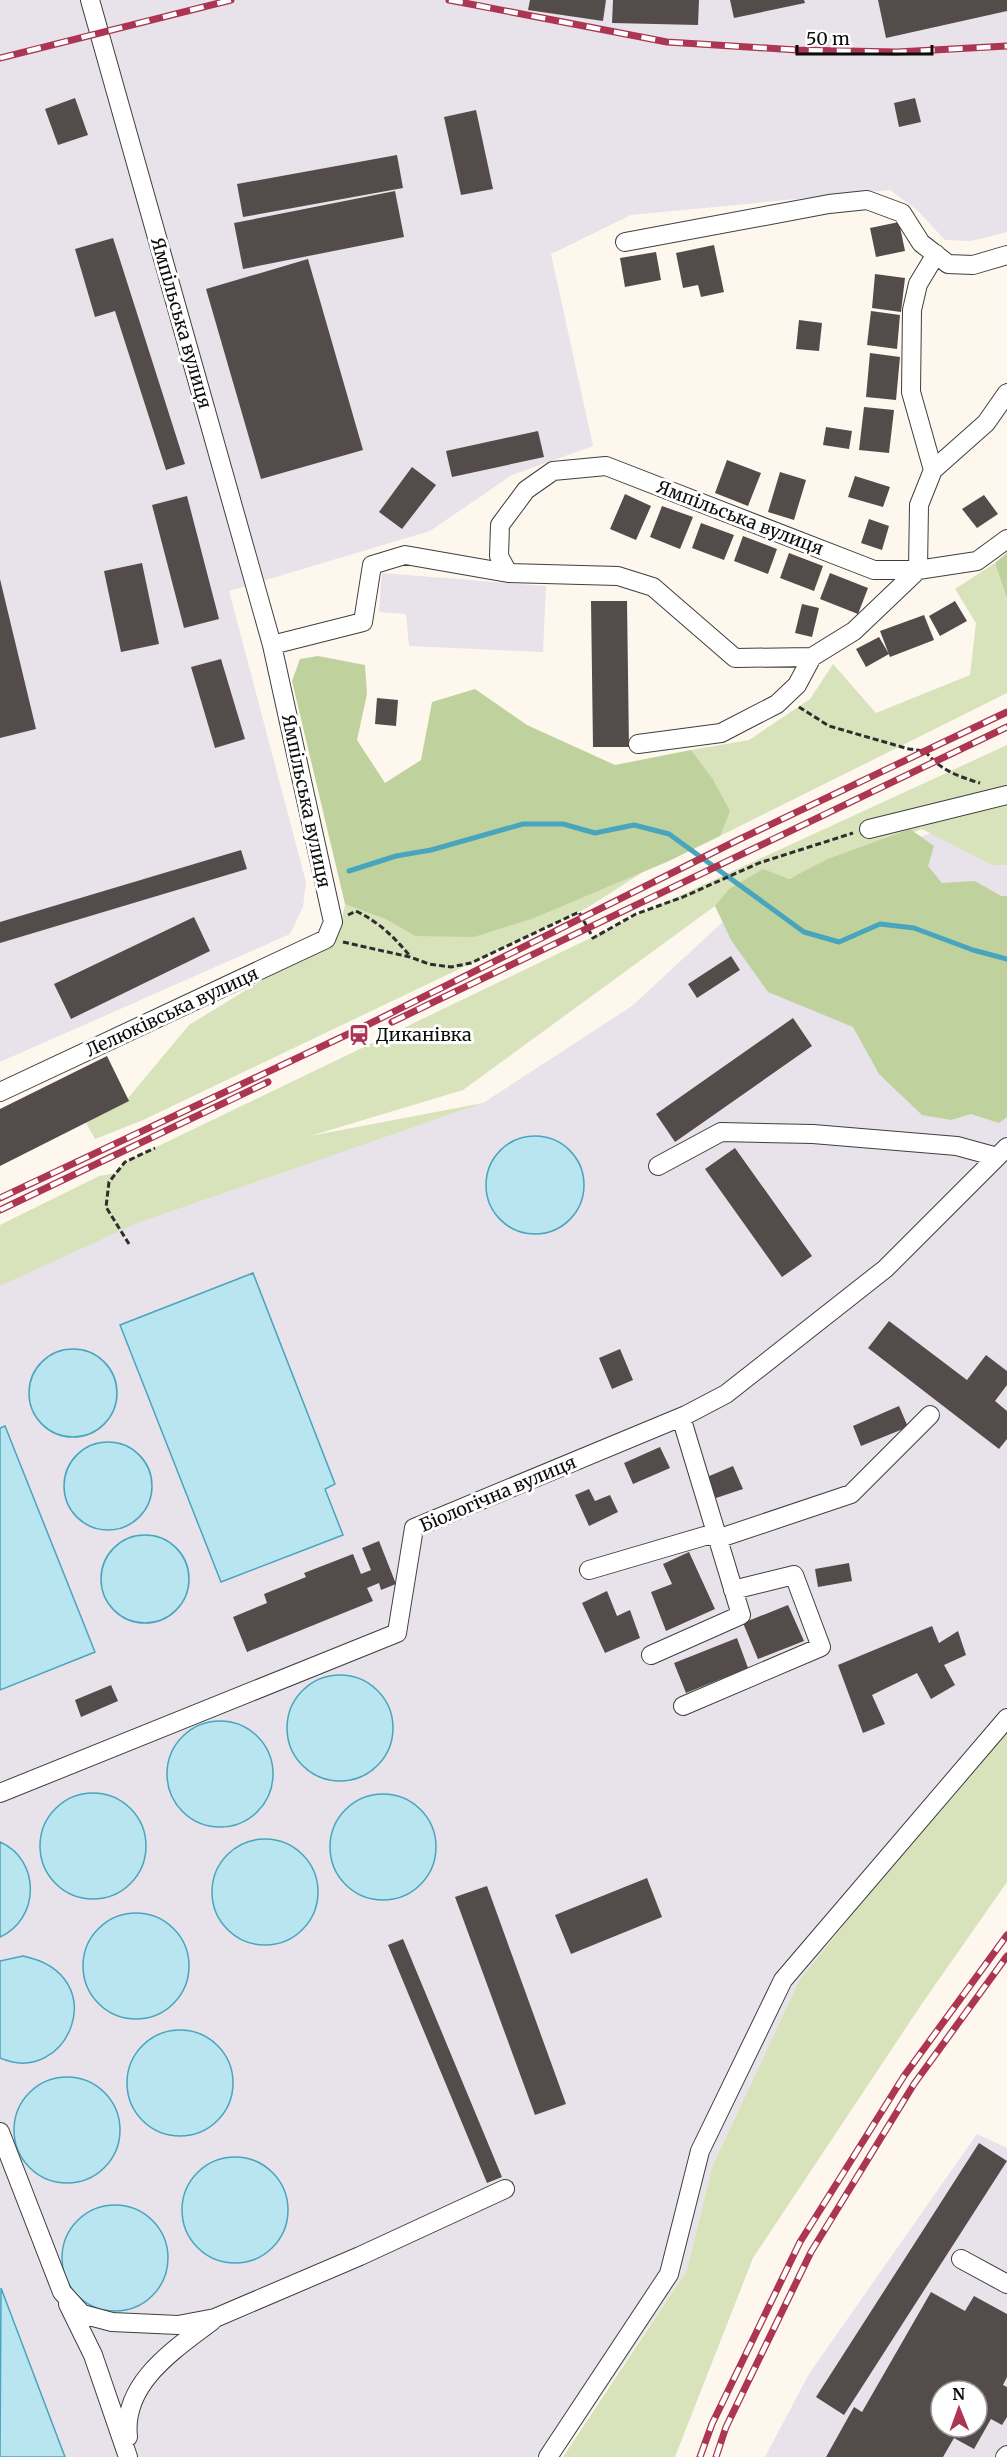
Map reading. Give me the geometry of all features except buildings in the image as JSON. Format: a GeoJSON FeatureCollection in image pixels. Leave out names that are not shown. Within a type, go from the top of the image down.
{"type":"FeatureCollection","features":[{"type":"Feature","properties":{"kind":"street","name":"Ямпільська вулиця"},"geometry":{"type":"LineString","coordinates":[[90,0],[272,645],[333,922]]}},
{"type":"Feature","properties":{"kind":"street"},"geometry":{"type":"LineString","coordinates":[[625,242],[829,204],[867,200],[902,213],[921,243],[948,264],[973,265],[1007,255]]}},
{"type":"Feature","properties":{"kind":"street"},"geometry":{"type":"LineString","coordinates":[[933,470],[911,392],[912,310],[918,284],[936,254]]}},
{"type":"Feature","properties":{"kind":"street"},"geometry":{"type":"LineString","coordinates":[[638,744],[720,733],[777,704],[797,685],[812,657],[854,631],[918,570],[919,505],[933,470],[986,423],[1007,393]]}},
{"type":"Feature","properties":{"kind":"street","name":"Ямпільська вулиця"},"geometry":{"type":"LineString","coordinates":[[508,573],[499,556],[500,525],[526,490],[553,471],[606,466],[874,570],[918,570],[976,561],[1007,539]]}},
{"type":"Feature","properties":{"kind":"street"},"geometry":{"type":"LineString","coordinates":[[272,645],[363,622],[372,565],[405,555],[508,573],[618,576],[653,586],[735,658],[812,657]]}},
{"type":"Feature","properties":{"kind":"street"},"geometry":{"type":"LineString","coordinates":[[869,829],[1007,795]]}},
{"type":"Feature","properties":{"kind":"street"},"geometry":{"type":"LineString","coordinates":[[326,939],[333,922]]}},
{"type":"Feature","properties":{"kind":"street","name":"Лелюківська вулиця"},"geometry":{"type":"LineString","coordinates":[[0,1092],[326,939]]}},
{"type":"Feature","properties":{"kind":"street"},"geometry":{"type":"LineString","coordinates":[[658,1166],[721,1132],[813,1134],[1002,1152]]}},
{"type":"Feature","properties":{"kind":"street","name":"Біологічна вулиця"},"geometry":{"type":"LineString","coordinates":[[0,1793],[397,1633],[414,1527],[681,1417],[726,1394],[885,1269],[1002,1152]]}},
{"type":"Feature","properties":{"kind":"street"},"geometry":{"type":"LineString","coordinates":[[590,1570],[716,1536],[851,1494],[930,1414]]}},
{"type":"Feature","properties":{"kind":"street"},"geometry":{"type":"LineString","coordinates":[[651,1654],[741,1615],[681,1417]]}},
{"type":"Feature","properties":{"kind":"street"},"geometry":{"type":"LineString","coordinates":[[683,1706],[821,1647],[794,1575],[733,1590]]}},
{"type":"Feature","properties":{"kind":"street"},"geometry":{"type":"LineString","coordinates":[[548,2457],[669,2274],[700,2151],[783,1980],[1007,1718]]}},
{"type":"Feature","properties":{"kind":"street"},"geometry":{"type":"LineString","coordinates":[[0,2132],[62,2292],[93,2355],[129,2457]]}},
{"type":"Feature","properties":{"kind":"street"},"geometry":{"type":"LineString","coordinates":[[62,2292],[82,2314],[112,2322],[178,2325],[215,2318],[360,2256],[505,2189]]}},
{"type":"Feature","properties":{"kind":"street"},"geometry":{"type":"LineString","coordinates":[[962,2259],[1007,2284]]}},
{"type":"Feature","properties":{"kind":"street"},"geometry":{"type":"LineString","coordinates":[[129,2457],[126,2420],[134,2394],[166,2356],[215,2318]]}},
{"type":"Feature","properties":{"kind":"path"},"geometry":{"type":"LineString","coordinates":[[792,703],[829,726],[909,749],[925,751],[934,762],[952,774],[985,785]]}},
{"type":"Feature","properties":{"kind":"path"},"geometry":{"type":"LineString","coordinates":[[326,939],[410,957],[429,964],[451,967],[471,963],[579,912],[593,938],[636,914],[683,897],[740,870],[776,856],[869,829]]}},
{"type":"Feature","properties":{"kind":"path"},"geometry":{"type":"LineString","coordinates":[[333,922],[356,911],[375,920],[394,937],[410,957]]}},
{"type":"Feature","properties":{"kind":"path"},"geometry":{"type":"LineString","coordinates":[[129,1244],[106,1207],[109,1182],[125,1162],[155,1148]]}},
{"type":"Feature","properties":{"kind":"shaded area"},"geometry":{"type":"Polygon","coordinates":[[[0,0],[1007,0],[1007,232],[971,241],[945,240],[917,210],[890,190],[631,215],[551,254],[593,446],[512,475],[430,531],[229,591],[306,882],[303,907],[290,934],[0,1062],[0,0]]]}},
{"type":"Feature","properties":{"kind":"shaded area"},"geometry":{"type":"Polygon","coordinates":[[[382,573],[546,586],[543,652],[409,646],[406,614],[379,612],[382,573]]]}},
{"type":"Feature","properties":{"kind":"shaded area"},"geometry":{"type":"Polygon","coordinates":[[[1007,807],[1007,1731],[877,1881],[800,1979],[712,2167],[687,2270],[560,2457],[0,2457],[0,1286],[128,1225],[483,1103],[632,1006],[728,917],[853,860],[1007,807]]]}},
{"type":"Feature","properties":{"kind":"shaded area"},"geometry":{"type":"Polygon","coordinates":[[[977,2134],[1007,2148],[1007,2457],[765,2457],[809,2374],[977,2134]]]}},
{"type":"Feature","properties":{"kind":"green space"},"geometry":{"type":"Polygon","coordinates":[[[1007,553],[1007,599],[995,563],[1007,553]]]}},
{"type":"Feature","properties":{"kind":"green space"},"geometry":{"type":"Polygon","coordinates":[[[995,563],[1007,599],[1007,693],[720,836],[691,750],[749,740],[810,699],[833,664],[876,713],[970,675],[976,623],[955,589],[995,563]]]}},
{"type":"Feature","properties":{"kind":"green space"},"geometry":{"type":"Polygon","coordinates":[[[318,656],[365,665],[367,694],[357,740],[385,783],[421,760],[432,702],[475,689],[527,725],[615,765],[691,750],[712,778],[730,811],[720,836],[669,861],[534,918],[474,937],[415,936],[386,919],[345,904],[292,681],[300,659],[318,656]]]}},
{"type":"Feature","properties":{"kind":"green space"},"geometry":{"type":"Polygon","coordinates":[[[1007,745],[1007,865],[992,865],[922,829],[715,906],[463,1090],[310,1136],[483,1103],[137,1223],[0,1286],[0,1225],[99,1176],[116,1173],[125,1162],[655,907],[1007,745]]]}},
{"type":"Feature","properties":{"kind":"green space"},"geometry":{"type":"Polygon","coordinates":[[[910,829],[934,846],[928,866],[942,883],[975,881],[1001,896],[1007,896],[1007,1117],[999,1123],[971,1114],[951,1120],[922,1115],[879,1074],[853,1027],[768,992],[731,940],[715,906],[729,889],[763,869],[789,879],[828,859],[910,829]]]}},
{"type":"Feature","properties":{"kind":"green space"},"geometry":{"type":"Polygon","coordinates":[[[668,856],[587,908],[141,1121],[95,1139],[86,1123],[128,1098],[189,1025],[339,933],[345,904],[451,912],[668,856]]]}},
{"type":"Feature","properties":{"kind":"green space"},"geometry":{"type":"Polygon","coordinates":[[[1007,1734],[1007,1882],[921,2005],[753,2258],[675,2457],[563,2457],[687,2270],[712,2167],[800,1979],[930,1818],[1007,1734]]]}},
{"type":"Feature","properties":{"kind":"water"},"geometry":{"type":"Polygon","coordinates":[[[535,1136],[554,1140],[570,1150],[580,1166],[584,1185],[580,1204],[570,1220],[554,1230],[535,1234],[516,1230],[500,1220],[490,1204],[486,1185],[490,1166],[500,1150],[516,1140],[535,1136]]]}},
{"type":"Feature","properties":{"kind":"water"},"geometry":{"type":"Polygon","coordinates":[[[253,1273],[335,1484],[325,1489],[343,1535],[221,1582],[120,1325],[253,1273]]]}},
{"type":"Feature","properties":{"kind":"water"},"geometry":{"type":"Polygon","coordinates":[[[73,1349],[90,1353],[104,1362],[113,1376],[117,1393],[113,1410],[104,1424],[90,1433],[73,1437],[56,1433],[42,1424],[33,1410],[29,1393],[33,1376],[42,1362],[56,1353],[73,1349]]]}},
{"type":"Feature","properties":{"kind":"water"},"geometry":{"type":"Polygon","coordinates":[[[5,1426],[95,1652],[0,1690],[0,1428],[5,1426]]]}},
{"type":"Feature","properties":{"kind":"water"},"geometry":{"type":"Polygon","coordinates":[[[108,1442],[125,1446],[139,1455],[148,1469],[152,1486],[148,1503],[139,1517],[125,1526],[108,1530],[91,1526],[77,1517],[68,1503],[64,1486],[68,1469],[77,1455],[91,1446],[108,1442]]]}},
{"type":"Feature","properties":{"kind":"water"},"geometry":{"type":"Polygon","coordinates":[[[145,1535],[162,1539],[176,1548],[185,1562],[189,1579],[185,1596],[176,1610],[162,1619],[145,1623],[128,1619],[114,1610],[105,1596],[101,1579],[105,1562],[114,1548],[128,1539],[145,1535]]]}},
{"type":"Feature","properties":{"kind":"water"},"geometry":{"type":"Polygon","coordinates":[[[340,1675],[360,1679],[377,1691],[389,1708],[393,1728],[389,1748],[377,1765],[360,1777],[340,1781],[320,1777],[303,1765],[291,1748],[287,1728],[291,1708],[303,1691],[320,1679],[340,1675]]]}},
{"type":"Feature","properties":{"kind":"water"},"geometry":{"type":"Polygon","coordinates":[[[220,1721],[240,1725],[257,1737],[269,1754],[273,1774],[269,1794],[257,1811],[240,1823],[220,1827],[200,1823],[183,1811],[171,1794],[167,1774],[171,1754],[183,1737],[200,1725],[220,1721]]]}},
{"type":"Feature","properties":{"kind":"water"},"geometry":{"type":"Polygon","coordinates":[[[93,1793],[113,1797],[130,1809],[142,1826],[146,1846],[142,1866],[130,1883],[113,1895],[93,1899],[73,1895],[56,1883],[44,1866],[40,1846],[44,1826],[56,1809],[73,1797],[93,1793]]]}},
{"type":"Feature","properties":{"kind":"water"},"geometry":{"type":"Polygon","coordinates":[[[383,1794],[403,1798],[420,1810],[432,1827],[436,1847],[432,1867],[420,1884],[403,1896],[383,1900],[363,1896],[346,1884],[334,1867],[330,1847],[334,1827],[346,1810],[363,1798],[383,1794]]]}},
{"type":"Feature","properties":{"kind":"water"},"geometry":{"type":"Polygon","coordinates":[[[265,1839],[285,1843],[302,1855],[314,1872],[318,1892],[314,1912],[302,1929],[285,1941],[265,1945],[245,1941],[228,1929],[216,1912],[212,1892],[216,1872],[228,1855],[245,1843],[265,1839]]]}},
{"type":"Feature","properties":{"kind":"water"},"geometry":{"type":"Polygon","coordinates":[[[0,1842],[23,1862],[29,1875],[30,1890],[23,1917],[0,1937],[0,1842]]]}},
{"type":"Feature","properties":{"kind":"water"},"geometry":{"type":"Polygon","coordinates":[[[136,1913],[156,1917],[173,1929],[185,1946],[189,1966],[185,1986],[173,2003],[156,2015],[136,2019],[116,2015],[99,2003],[87,1986],[83,1966],[87,1946],[99,1929],[116,1917],[136,1913]]]}},
{"type":"Feature","properties":{"kind":"water"},"geometry":{"type":"Polygon","coordinates":[[[23,1956],[51,1967],[68,1984],[74,2005],[72,2025],[61,2044],[45,2057],[24,2063],[0,2058],[0,1961],[23,1956]]]}},
{"type":"Feature","properties":{"kind":"water"},"geometry":{"type":"Polygon","coordinates":[[[180,2030],[200,2034],[217,2046],[229,2063],[233,2083],[229,2103],[217,2120],[200,2132],[180,2136],[160,2132],[143,2120],[131,2103],[127,2083],[131,2063],[143,2046],[160,2034],[180,2030]]]}},
{"type":"Feature","properties":{"kind":"water"},"geometry":{"type":"Polygon","coordinates":[[[67,2077],[87,2081],[104,2093],[116,2110],[120,2130],[116,2150],[104,2167],[87,2179],[67,2183],[47,2179],[30,2167],[18,2150],[14,2130],[18,2110],[30,2093],[47,2081],[67,2077]]]}},
{"type":"Feature","properties":{"kind":"water"},"geometry":{"type":"Polygon","coordinates":[[[235,2157],[255,2161],[272,2173],[284,2190],[288,2210],[284,2230],[272,2247],[255,2259],[235,2263],[215,2259],[198,2247],[186,2230],[182,2210],[186,2190],[198,2173],[215,2161],[235,2157]]]}},
{"type":"Feature","properties":{"kind":"water"},"geometry":{"type":"Polygon","coordinates":[[[115,2205],[135,2209],[152,2221],[164,2238],[168,2258],[164,2278],[152,2295],[135,2307],[115,2311],[95,2307],[78,2295],[66,2278],[62,2258],[66,2238],[78,2221],[95,2209],[115,2205]]]}},
{"type":"Feature","properties":{"kind":"water"},"geometry":{"type":"Polygon","coordinates":[[[1,2288],[65,2457],[0,2457],[1,2288]]]}},
{"type":"Feature","properties":{"kind":"waterway"},"geometry":{"type":"LineString","coordinates":[[349,871],[396,856],[431,850],[523,824],[563,824],[595,833],[634,825],[669,834],[804,932],[839,942],[880,924],[914,928],[973,950],[1007,959]]}},
{"type":"Feature","properties":{"kind":"railway"},"geometry":{"type":"LineString","coordinates":[[0,58],[231,0]]}},
{"type":"Feature","properties":{"kind":"railway"},"geometry":{"type":"LineString","coordinates":[[449,0],[667,42],[797,50],[897,52],[1007,46]]}},
{"type":"Feature","properties":{"kind":"railway"},"geometry":{"type":"LineString","coordinates":[[0,1198],[361,1028],[738,840],[1007,712]]}},
{"type":"Feature","properties":{"kind":"railway"},"geometry":{"type":"LineString","coordinates":[[392,1022],[1007,727]]}},
{"type":"Feature","properties":{"kind":"railway"},"geometry":{"type":"LineString","coordinates":[[0,1210],[268,1082]]}},
{"type":"Feature","properties":{"kind":"railway"},"geometry":{"type":"LineString","coordinates":[[700,2457],[712,2424],[800,2242],[904,2076],[1007,1935]]}},
{"type":"Feature","properties":{"kind":"railway"},"geometry":{"type":"LineString","coordinates":[[716,2457],[726,2427],[811,2252],[914,2084],[1007,1956]]}},
{"type":"Feature","properties":{"kind":"place","name":"Диканівка"},"geometry":{"type":"Point","coordinates":[359,1035]}}]}
